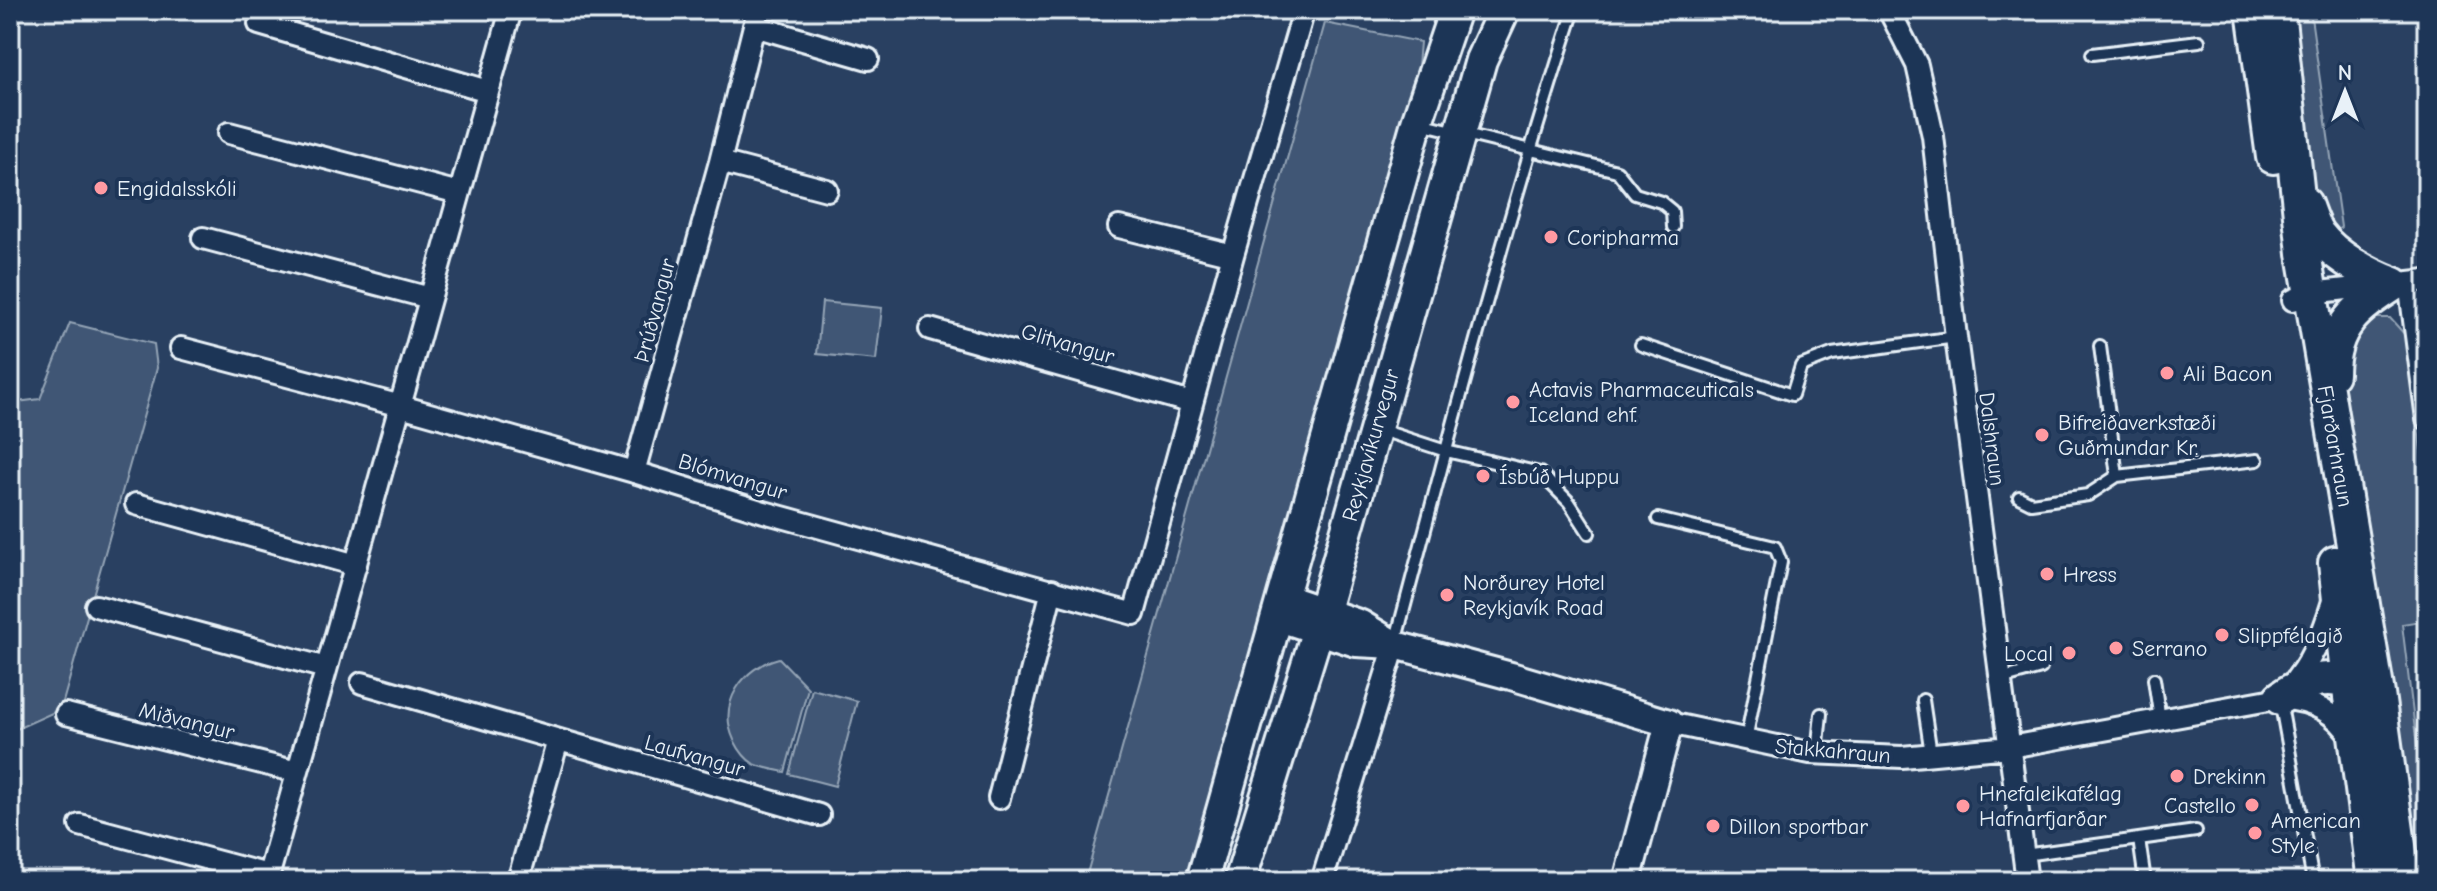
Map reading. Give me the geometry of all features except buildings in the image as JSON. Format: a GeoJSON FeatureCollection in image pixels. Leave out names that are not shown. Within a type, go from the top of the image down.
{"type":"FeatureCollection","features":[{"type":"Feature","properties":{"kind":"main road","name":"Reykjavíkurvegur"},"geometry":{"type":"LineString","coordinates":[[1202,881],[1417,122],[1455,10]]}},
{"type":"Feature","properties":{"kind":"main road","name":"Reykjavíkurvegur"},"geometry":{"type":"LineString","coordinates":[[1240,881],[1320,621],[1481,60],[1504,10]]}},
{"type":"Feature","properties":{"kind":"main road","name":"Fjarðarhraun"},"geometry":{"type":"LineString","coordinates":[[2253,10],[2277,196],[2332,424],[2372,749],[2374,881]]}},
{"type":"Feature","properties":{"kind":"main road","name":"Fjarðarhraun"},"geometry":{"type":"LineString","coordinates":[[2278,10],[2297,177],[2302,296],[2348,682],[2372,749],[2404,881]]}},
{"type":"Feature","properties":{"kind":"main road"},"geometry":{"type":"LineString","coordinates":[[2297,177],[2319,236],[2373,276],[2410,282]]}},
{"type":"Feature","properties":{"kind":"main road"},"geometry":{"type":"LineString","coordinates":[[2332,424],[2335,342],[2344,326],[2367,302],[2410,282]]}},
{"type":"Feature","properties":{"kind":"main road"},"geometry":{"type":"LineString","coordinates":[[2280,698],[2303,683],[2334,679],[2348,682]]}},
{"type":"Feature","properties":{"kind":"street"},"geometry":{"type":"LineString","coordinates":[[80,825],[267,878],[511,10]]}},
{"type":"Feature","properties":{"kind":"street"},"geometry":{"type":"LineString","coordinates":[[1192,403],[1304,10]]}},
{"type":"Feature","properties":{"kind":"street","name":"Dalshraun"},"geometry":{"type":"LineString","coordinates":[[1889,10],[1917,65],[1933,136],[2027,881]]}},
{"type":"Feature","properties":{"kind":"street","name":"Þrúðvangur"},"geometry":{"type":"LineString","coordinates":[[634,472],[720,162],[756,18],[868,59]]}},
{"type":"Feature","properties":{"kind":"street"},"geometry":{"type":"LineString","coordinates":[[259,24],[488,91]]}},
{"type":"Feature","properties":{"kind":"street"},"geometry":{"type":"LineString","coordinates":[[229,133],[459,193]]}},
{"type":"Feature","properties":{"kind":"street"},"geometry":{"type":"LineString","coordinates":[[720,162],[827,190]]}},
{"type":"Feature","properties":{"kind":"street"},"geometry":{"type":"LineString","coordinates":[[1119,227],[1233,255]]}},
{"type":"Feature","properties":{"kind":"street"},"geometry":{"type":"LineString","coordinates":[[203,238],[430,298]]}},
{"type":"Feature","properties":{"kind":"street"},"geometry":{"type":"LineString","coordinates":[[2302,296],[2410,282],[2427,419]]}},
{"type":"Feature","properties":{"kind":"street","name":"Glitvangur"},"geometry":{"type":"LineString","coordinates":[[930,329],[1192,403]]}},
{"type":"Feature","properties":{"kind":"street"},"geometry":{"type":"LineString","coordinates":[[181,348],[401,406]]}},
{"type":"Feature","properties":{"kind":"street","name":"Blómvangur"},"geometry":{"type":"LineString","coordinates":[[401,406],[764,512],[1134,614],[1192,403]]}},
{"type":"Feature","properties":{"kind":"street"},"geometry":{"type":"LineString","coordinates":[[136,504],[356,565]]}},
{"type":"Feature","properties":{"kind":"street"},"geometry":{"type":"LineString","coordinates":[[2280,698],[2296,680],[2320,641],[2338,581]]}},
{"type":"Feature","properties":{"kind":"street"},"geometry":{"type":"LineString","coordinates":[[999,798],[1052,590]]}},
{"type":"Feature","properties":{"kind":"street"},"geometry":{"type":"LineString","coordinates":[[96,606],[326,668]]}},
{"type":"Feature","properties":{"kind":"street","name":"Stakkahraun"},"geometry":{"type":"LineString","coordinates":[[1279,607],[1320,621],[1356,643],[1395,645],[1541,684],[1669,723],[1817,753],[1902,757],[2010,747],[2280,698],[2317,705],[2335,716],[2372,749]]}},
{"type":"Feature","properties":{"kind":"street"},"geometry":{"type":"LineString","coordinates":[[1322,881],[1395,645]]}},
{"type":"Feature","properties":{"kind":"street","name":"Laufvangur"},"geometry":{"type":"LineString","coordinates":[[362,683],[819,815]]}},
{"type":"Feature","properties":{"kind":"street","name":"Miðvangur"},"geometry":{"type":"LineString","coordinates":[[66,714],[297,772]]}},
{"type":"Feature","properties":{"kind":"street"},"geometry":{"type":"LineString","coordinates":[[1627,881],[1669,723]]}},
{"type":"Feature","properties":{"kind":"street"},"geometry":{"type":"LineString","coordinates":[[518,881],[558,740]]}},
{"type":"Feature","properties":{"kind":"lane"},"geometry":{"type":"LineString","coordinates":[[1395,645],[1458,400],[1574,10]]}},
{"type":"Feature","properties":{"kind":"lane"},"geometry":{"type":"LineString","coordinates":[[2092,54],[2199,41]]}},
{"type":"Feature","properties":{"kind":"lane"},"geometry":{"type":"LineString","coordinates":[[1417,122],[1617,171],[1635,194],[1661,202],[1672,211],[1673,227]]}},
{"type":"Feature","properties":{"kind":"lane"},"geometry":{"type":"LineString","coordinates":[[1641,345],[1792,395],[1801,366],[1832,354],[1956,337]]}},
{"type":"Feature","properties":{"kind":"lane"},"geometry":{"type":"LineString","coordinates":[[2100,346],[2117,476]]}},
{"type":"Feature","properties":{"kind":"lane"},"geometry":{"type":"LineString","coordinates":[[1375,428],[1446,451],[1540,473],[1569,502],[1589,533]]}},
{"type":"Feature","properties":{"kind":"lane"},"geometry":{"type":"LineString","coordinates":[[2019,497],[2031,503],[2088,495],[2117,476],[2257,460]]}},
{"type":"Feature","properties":{"kind":"lane"},"geometry":{"type":"LineString","coordinates":[[1658,519],[1775,547],[1781,562],[1746,740]]}},
{"type":"Feature","properties":{"kind":"lane"},"geometry":{"type":"LineString","coordinates":[[2001,679],[2041,668]]}},
{"type":"Feature","properties":{"kind":"lane"},"geometry":{"type":"LineString","coordinates":[[2154,679],[2160,720]]}},
{"type":"Feature","properties":{"kind":"lane"},"geometry":{"type":"LineString","coordinates":[[2280,698],[2313,881]]}},
{"type":"Feature","properties":{"kind":"lane"},"geometry":{"type":"LineString","coordinates":[[1923,700],[1931,754]]}},
{"type":"Feature","properties":{"kind":"lane"},"geometry":{"type":"LineString","coordinates":[[1817,753],[1821,714]]}},
{"type":"Feature","properties":{"kind":"lane"},"geometry":{"type":"LineString","coordinates":[[2024,855],[2196,831]]}},
{"type":"Feature","properties":{"kind":"lane"},"geometry":{"type":"LineString","coordinates":[[2139,839],[2145,881]]}},
{"type":"Feature","properties":{"kind":"shaded area"},"geometry":{"type":"Polygon","coordinates":[[[2291,10],[2310,10],[2341,227],[2333,236],[2318,218],[2291,10]]]}},
{"type":"Feature","properties":{"kind":"shaded area"},"geometry":{"type":"Polygon","coordinates":[[[1325,23],[1420,42],[1416,91],[1333,388],[1187,881],[1085,881],[1325,23]]]}},
{"type":"Feature","properties":{"kind":"shaded area"},"geometry":{"type":"Polygon","coordinates":[[[822,302],[882,308],[876,360],[817,354],[822,302]]]}},
{"type":"Feature","properties":{"kind":"shaded area"},"geometry":{"type":"Polygon","coordinates":[[[2375,318],[2390,318],[2406,336],[2427,496],[2427,620],[2402,624],[2421,779],[2427,779],[2427,881],[2413,881],[2341,361],[2366,322],[2375,318]]]}},
{"type":"Feature","properties":{"kind":"shaded area"},"geometry":{"type":"Polygon","coordinates":[[[70,323],[154,344],[157,368],[61,709],[10,732],[10,403],[40,399],[70,323]]]}},
{"type":"Feature","properties":{"kind":"shaded area"},"geometry":{"type":"Polygon","coordinates":[[[779,658],[808,688],[785,772],[758,765],[745,756],[734,740],[729,713],[731,700],[744,678],[754,669],[779,658]]]}},
{"type":"Feature","properties":{"kind":"shaded area"},"geometry":{"type":"Polygon","coordinates":[[[812,689],[857,701],[835,786],[789,774],[812,689]]]}},
{"type":"Feature","properties":{"kind":"place","name":"Engidalsskóli"},"geometry":{"type":"Point","coordinates":[101,188]}},
{"type":"Feature","properties":{"kind":"place","name":"Coripharma"},"geometry":{"type":"Point","coordinates":[1551,237]}},
{"type":"Feature","properties":{"kind":"place","name":"Ali Bacon"},"geometry":{"type":"Point","coordinates":[2167,373]}},
{"type":"Feature","properties":{"kind":"place","name":"Actavis Pharmaceuticals Iceland ehf."},"geometry":{"type":"Point","coordinates":[1513,402]}},
{"type":"Feature","properties":{"kind":"place","name":"Bifreiðaverkstæði Guðmundar Kr."},"geometry":{"type":"Point","coordinates":[2042,435]}},
{"type":"Feature","properties":{"kind":"place","name":"Ísbúð Huppu"},"geometry":{"type":"Point","coordinates":[1483,476]}},
{"type":"Feature","properties":{"kind":"place","name":"Hress"},"geometry":{"type":"Point","coordinates":[2047,574]}},
{"type":"Feature","properties":{"kind":"place","name":"Norðurey Hotel Reykjavík Road"},"geometry":{"type":"Point","coordinates":[1447,595]}},
{"type":"Feature","properties":{"kind":"place","name":"Slippfélagið"},"geometry":{"type":"Point","coordinates":[2222,635]}},
{"type":"Feature","properties":{"kind":"place","name":"Serrano"},"geometry":{"type":"Point","coordinates":[2116,648]}},
{"type":"Feature","properties":{"kind":"place","name":"Local"},"geometry":{"type":"Point","coordinates":[2069,653]}},
{"type":"Feature","properties":{"kind":"place","name":"Drekinn"},"geometry":{"type":"Point","coordinates":[2177,776]}},
{"type":"Feature","properties":{"kind":"place","name":"Castello"},"geometry":{"type":"Point","coordinates":[2252,805]}},
{"type":"Feature","properties":{"kind":"place","name":"Hnefaleikafélag Hafnarfjarðar"},"geometry":{"type":"Point","coordinates":[1963,806]}},
{"type":"Feature","properties":{"kind":"place","name":"Dillon sportbar"},"geometry":{"type":"Point","coordinates":[1713,826]}},
{"type":"Feature","properties":{"kind":"place","name":"American Style"},"geometry":{"type":"Point","coordinates":[2255,833]}}]}
